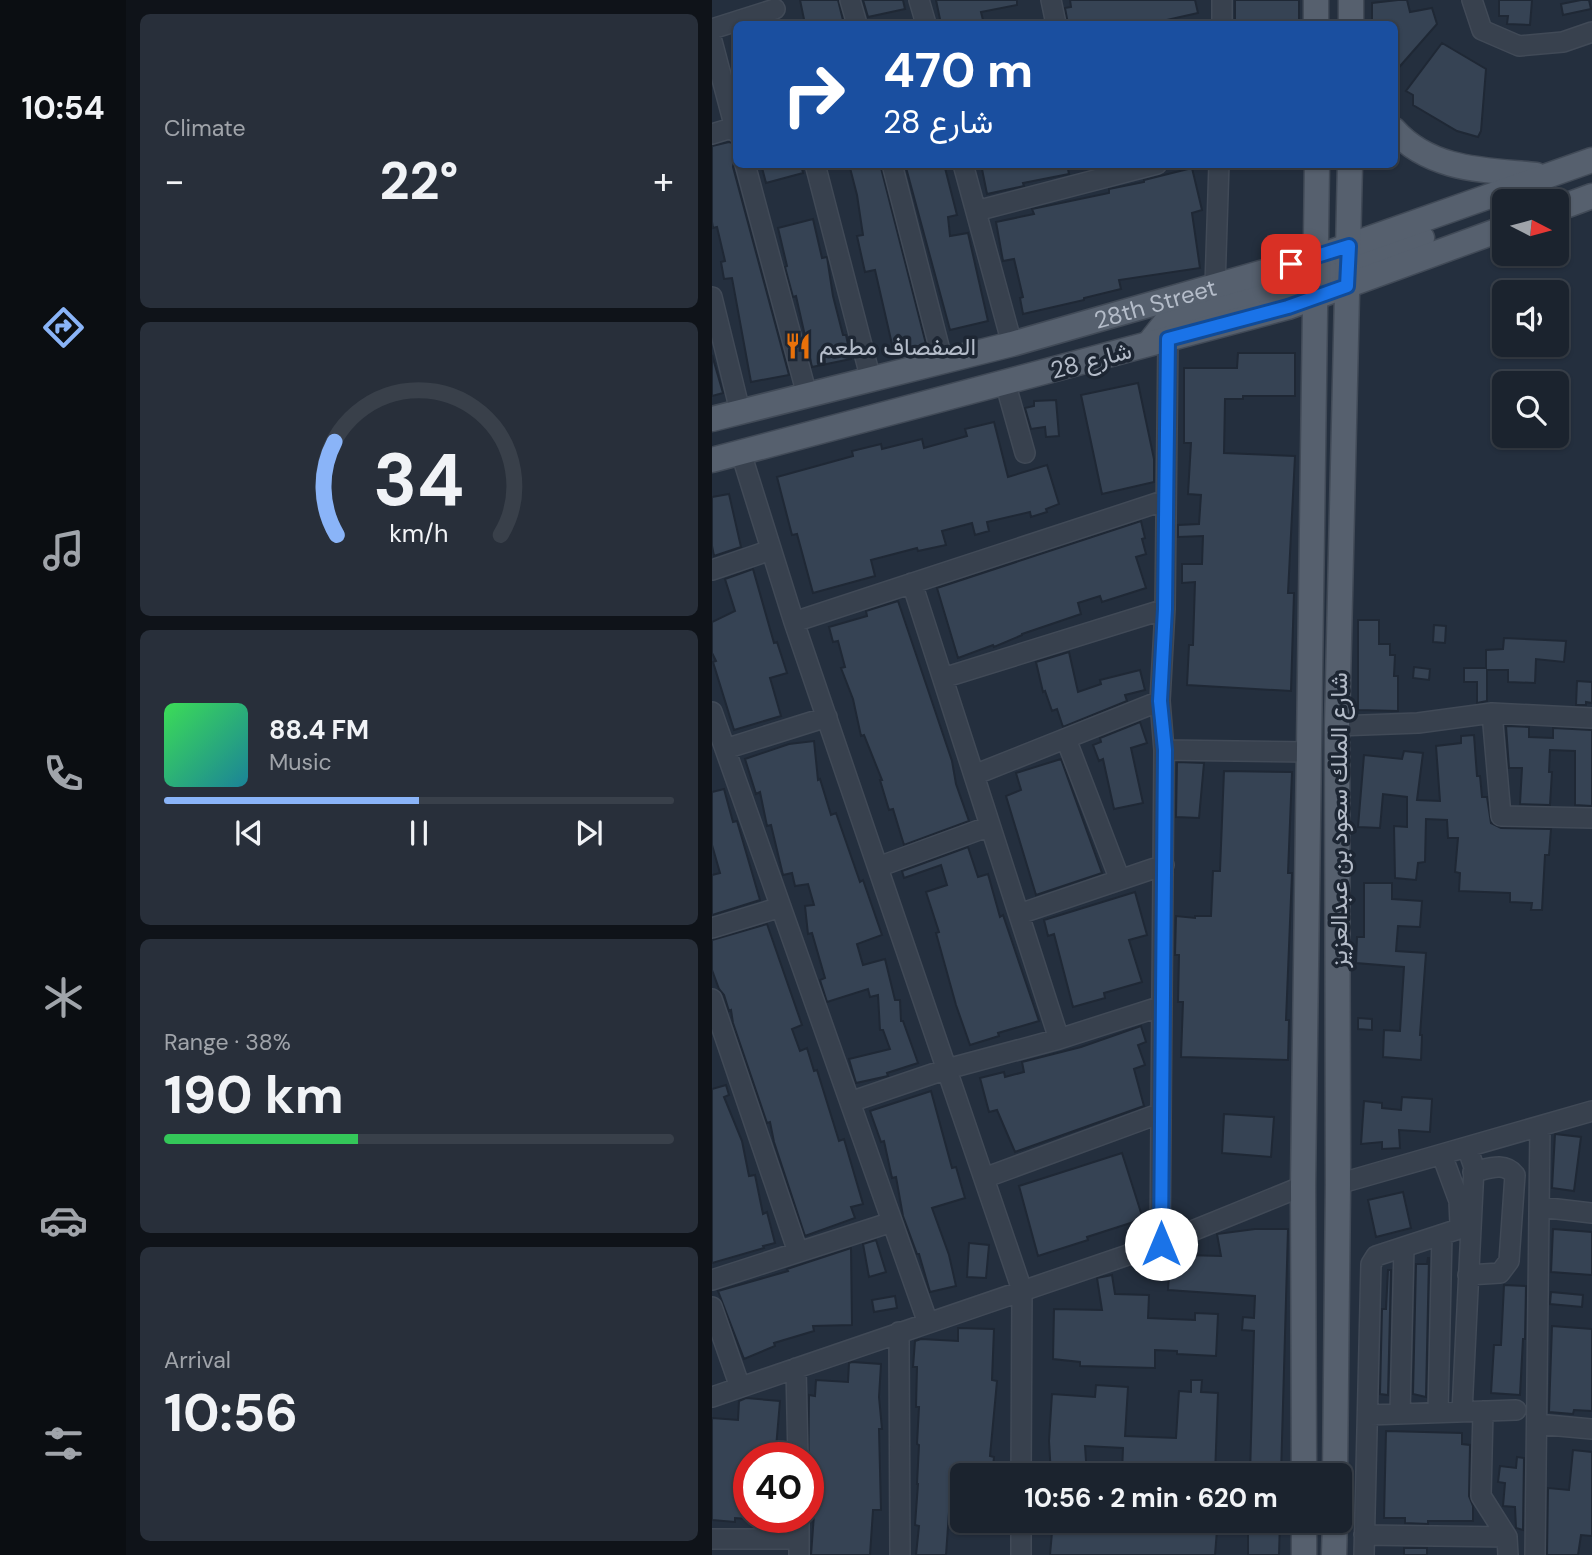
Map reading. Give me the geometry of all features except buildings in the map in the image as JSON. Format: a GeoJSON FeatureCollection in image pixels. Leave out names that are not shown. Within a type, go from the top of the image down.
{"type":"FeatureCollection","features":[{"type":"Feature","properties":{"kind":"main road"},"geometry":{"type":"LineString","coordinates":[[1316,0],[1316,21]]}},
{"type":"Feature","properties":{"kind":"main road"},"geometry":{"type":"LineString","coordinates":[[1351,0],[1351,21]]}},
{"type":"Feature","properties":{"kind":"main road"},"geometry":{"type":"LineString","coordinates":[[1398,134],[1431,158],[1482,171],[1552,174],[1592,160]]}},
{"type":"Feature","properties":{"kind":"main road"},"geometry":{"type":"LineString","coordinates":[[1398,154],[1432,175],[1492,192]]}},
{"type":"Feature","properties":{"kind":"main road","name":"شارع الملك سعود بن عبدالعزيز"},"geometry":{"type":"LineString","coordinates":[[1304,1463],[1303,1186],[1317,168]]}},
{"type":"Feature","properties":{"kind":"main road","name":"شارع الملك سعود بن عبدالعزيز"},"geometry":{"type":"LineString","coordinates":[[1335,1463],[1338,1184],[1337,726],[1350,168]]}},
{"type":"Feature","properties":{"kind":"main road","name":"28th Street"},"geometry":{"type":"LineString","coordinates":[[1542,189],[1552,174]]}},
{"type":"Feature","properties":{"kind":"main road"},"geometry":{"type":"LineString","coordinates":[[1570,204],[1592,196]]}},
{"type":"Feature","properties":{"kind":"main road","name":"28th Street"},"geometry":{"type":"LineString","coordinates":[[712,419],[1012,344],[1215,286],[1316,277],[1348,266],[1417,223],[1492,203]]}},
{"type":"Feature","properties":{"kind":"main road"},"geometry":{"type":"LineString","coordinates":[[1158,342],[1165,323],[1180,316],[1348,266],[1492,231]]}},
{"type":"Feature","properties":{"kind":"main road","name":"شارع 28"},"geometry":{"type":"LineString","coordinates":[[712,460],[1158,342]]}},
{"type":"Feature","properties":{"kind":"main road"},"geometry":{"type":"LineString","coordinates":[[1304,1533],[1304,1555]]}},
{"type":"Feature","properties":{"kind":"main road"},"geometry":{"type":"LineString","coordinates":[[1334,1555],[1335,1533]]}},
{"type":"Feature","properties":{"kind":"street"},"geometry":{"type":"LineString","coordinates":[[850,0],[856,21]]}},
{"type":"Feature","properties":{"kind":"street"},"geometry":{"type":"LineString","coordinates":[[919,0],[925,21]]}},
{"type":"Feature","properties":{"kind":"street"},"geometry":{"type":"LineString","coordinates":[[1051,0],[1055,21]]}},
{"type":"Feature","properties":{"kind":"street"},"geometry":{"type":"LineString","coordinates":[[1221,21],[1222,0]]}},
{"type":"Feature","properties":{"kind":"street"},"geometry":{"type":"LineString","coordinates":[[1472,0],[1482,30],[1519,46],[1563,42],[1592,32]]}},
{"type":"Feature","properties":{"kind":"street"},"geometry":{"type":"LineString","coordinates":[[742,21],[776,11]]}},
{"type":"Feature","properties":{"kind":"street"},"geometry":{"type":"LineString","coordinates":[[712,30],[733,24]]}},
{"type":"Feature","properties":{"kind":"street"},"geometry":{"type":"LineString","coordinates":[[712,41],[733,119]]}},
{"type":"Feature","properties":{"kind":"street"},"geometry":{"type":"LineString","coordinates":[[712,134],[733,130]]}},
{"type":"Feature","properties":{"kind":"street"},"geometry":{"type":"LineString","coordinates":[[746,168],[807,395]]}},
{"type":"Feature","properties":{"kind":"street"},"geometry":{"type":"LineString","coordinates":[[816,168],[871,380]]}},
{"type":"Feature","properties":{"kind":"street"},"geometry":{"type":"LineString","coordinates":[[893,168],[943,362]]}},
{"type":"Feature","properties":{"kind":"street"},"geometry":{"type":"LineString","coordinates":[[964,168],[1012,344]]}},
{"type":"Feature","properties":{"kind":"street"},"geometry":{"type":"LineString","coordinates":[[976,211],[1090,173],[1127,168]]}},
{"type":"Feature","properties":{"kind":"street"},"geometry":{"type":"LineString","coordinates":[[1215,286],[1219,168]]}},
{"type":"Feature","properties":{"kind":"street"},"geometry":{"type":"LineString","coordinates":[[712,297],[740,411]]}},
{"type":"Feature","properties":{"kind":"street"},"geometry":{"type":"LineString","coordinates":[[1158,342],[1166,500],[1165,609],[1160,701],[1165,750],[1161,1244]]}},
{"type":"Feature","properties":{"kind":"street"},"geometry":{"type":"LineString","coordinates":[[1005,382],[1025,453]]}},
{"type":"Feature","properties":{"kind":"street"},"geometry":{"type":"LineString","coordinates":[[741,453],[794,622],[1022,1290],[1021,1463]]}},
{"type":"Feature","properties":{"kind":"street"},"geometry":{"type":"LineString","coordinates":[[794,622],[1166,500]]}},
{"type":"Feature","properties":{"kind":"street"},"geometry":{"type":"LineString","coordinates":[[712,570],[771,550]]}},
{"type":"Feature","properties":{"kind":"street"},"geometry":{"type":"LineString","coordinates":[[913,583],[1058,1039]]}},
{"type":"Feature","properties":{"kind":"street"},"geometry":{"type":"LineString","coordinates":[[943,678],[1165,609]]}},
{"type":"Feature","properties":{"kind":"street"},"geometry":{"type":"LineString","coordinates":[[974,775],[1160,701]]}},
{"type":"Feature","properties":{"kind":"street"},"geometry":{"type":"LineString","coordinates":[[712,712],[927,1322]]}},
{"type":"Feature","properties":{"kind":"street"},"geometry":{"type":"LineString","coordinates":[[1492,713],[1501,816],[1592,818]]}},
{"type":"Feature","properties":{"kind":"street"},"geometry":{"type":"LineString","coordinates":[[1337,726],[1418,723],[1492,713],[1592,718]]}},
{"type":"Feature","properties":{"kind":"street"},"geometry":{"type":"LineString","coordinates":[[725,749],[827,717]]}},
{"type":"Feature","properties":{"kind":"street"},"geometry":{"type":"LineString","coordinates":[[1066,739],[1120,880]]}},
{"type":"Feature","properties":{"kind":"street"},"geometry":{"type":"LineString","coordinates":[[1165,750],[1308,752]]}},
{"type":"Feature","properties":{"kind":"street"},"geometry":{"type":"LineString","coordinates":[[878,867],[990,826]]}},
{"type":"Feature","properties":{"kind":"street"},"geometry":{"type":"LineString","coordinates":[[1019,914],[1164,865]]}},
{"type":"Feature","properties":{"kind":"street"},"geometry":{"type":"LineString","coordinates":[[712,928],[781,907]]}},
{"type":"Feature","properties":{"kind":"street"},"geometry":{"type":"LineString","coordinates":[[713,1003],[798,1252]]}},
{"type":"Feature","properties":{"kind":"street"},"geometry":{"type":"LineString","coordinates":[[850,1102],[947,1069],[1058,1039],[1162,1006]]}},
{"type":"Feature","properties":{"kind":"street"},"geometry":{"type":"LineString","coordinates":[[1338,1184],[1592,1111]]}},
{"type":"Feature","properties":{"kind":"street"},"geometry":{"type":"LineString","coordinates":[[984,1178],[1161,1113]]}},
{"type":"Feature","properties":{"kind":"street"},"geometry":{"type":"LineString","coordinates":[[1535,1555],[1540,1126]]}},
{"type":"Feature","properties":{"kind":"street"},"geometry":{"type":"LineString","coordinates":[[1462,1412],[1469,1275],[1458,1230],[1473,1172],[1467,1147]]}},
{"type":"Feature","properties":{"kind":"street"},"geometry":{"type":"LineString","coordinates":[[1438,1412],[1459,1202],[1442,1154]]}},
{"type":"Feature","properties":{"kind":"street"},"geometry":{"type":"LineString","coordinates":[[1469,1275],[1500,1273],[1509,1261],[1515,1175],[1503,1166],[1473,1172]]}},
{"type":"Feature","properties":{"kind":"street"},"geometry":{"type":"LineString","coordinates":[[712,1397],[1161,1244],[1303,1186]]}},
{"type":"Feature","properties":{"kind":"street"},"geometry":{"type":"LineString","coordinates":[[1540,1207],[1592,1213]]}},
{"type":"Feature","properties":{"kind":"street"},"geometry":{"type":"LineString","coordinates":[[712,1280],[892,1222]]}},
{"type":"Feature","properties":{"kind":"street"},"geometry":{"type":"LineString","coordinates":[[1364,1555],[1371,1264],[1376,1256],[1458,1230]]}},
{"type":"Feature","properties":{"kind":"street"},"geometry":{"type":"LineString","coordinates":[[1400,1414],[1404,1247]]}},
{"type":"Feature","properties":{"kind":"street"},"geometry":{"type":"LineString","coordinates":[[712,1307],[740,1387]]}},
{"type":"Feature","properties":{"kind":"street"},"geometry":{"type":"LineString","coordinates":[[899,1332],[900,1555]]}},
{"type":"Feature","properties":{"kind":"street"},"geometry":{"type":"LineString","coordinates":[[796,1368],[798,1442]]}},
{"type":"Feature","properties":{"kind":"street"},"geometry":{"type":"LineString","coordinates":[[1368,1415],[1516,1410]]}},
{"type":"Feature","properties":{"kind":"street"},"geometry":{"type":"LineString","coordinates":[[1483,1411],[1481,1496],[1507,1546]]}},
{"type":"Feature","properties":{"kind":"street"},"geometry":{"type":"LineString","coordinates":[[1536,1424],[1592,1429]]}},
{"type":"Feature","properties":{"kind":"street"},"geometry":{"type":"LineString","coordinates":[[1021,1533],[1021,1555]]}},
{"type":"Feature","properties":{"kind":"street"},"geometry":{"type":"LineString","coordinates":[[1364,1535],[1507,1546]]}},
{"type":"Feature","properties":{"kind":"street"},"geometry":{"type":"LineString","coordinates":[[712,1539],[799,1547]]}},
{"type":"Feature","properties":{"kind":"place","name":"الصفصاف مطعم"},"geometry":{"type":"Point","coordinates":[798,346]}},
{"type":"Feature","properties":{"kind":"route"},"geometry":{"type":"LineString","coordinates":[[1161,1244],[1165,750],[1160,701],[1165,609],[1168,339],[1288,307],[1347,286],[1349,246],[1291,264]]}}]}
